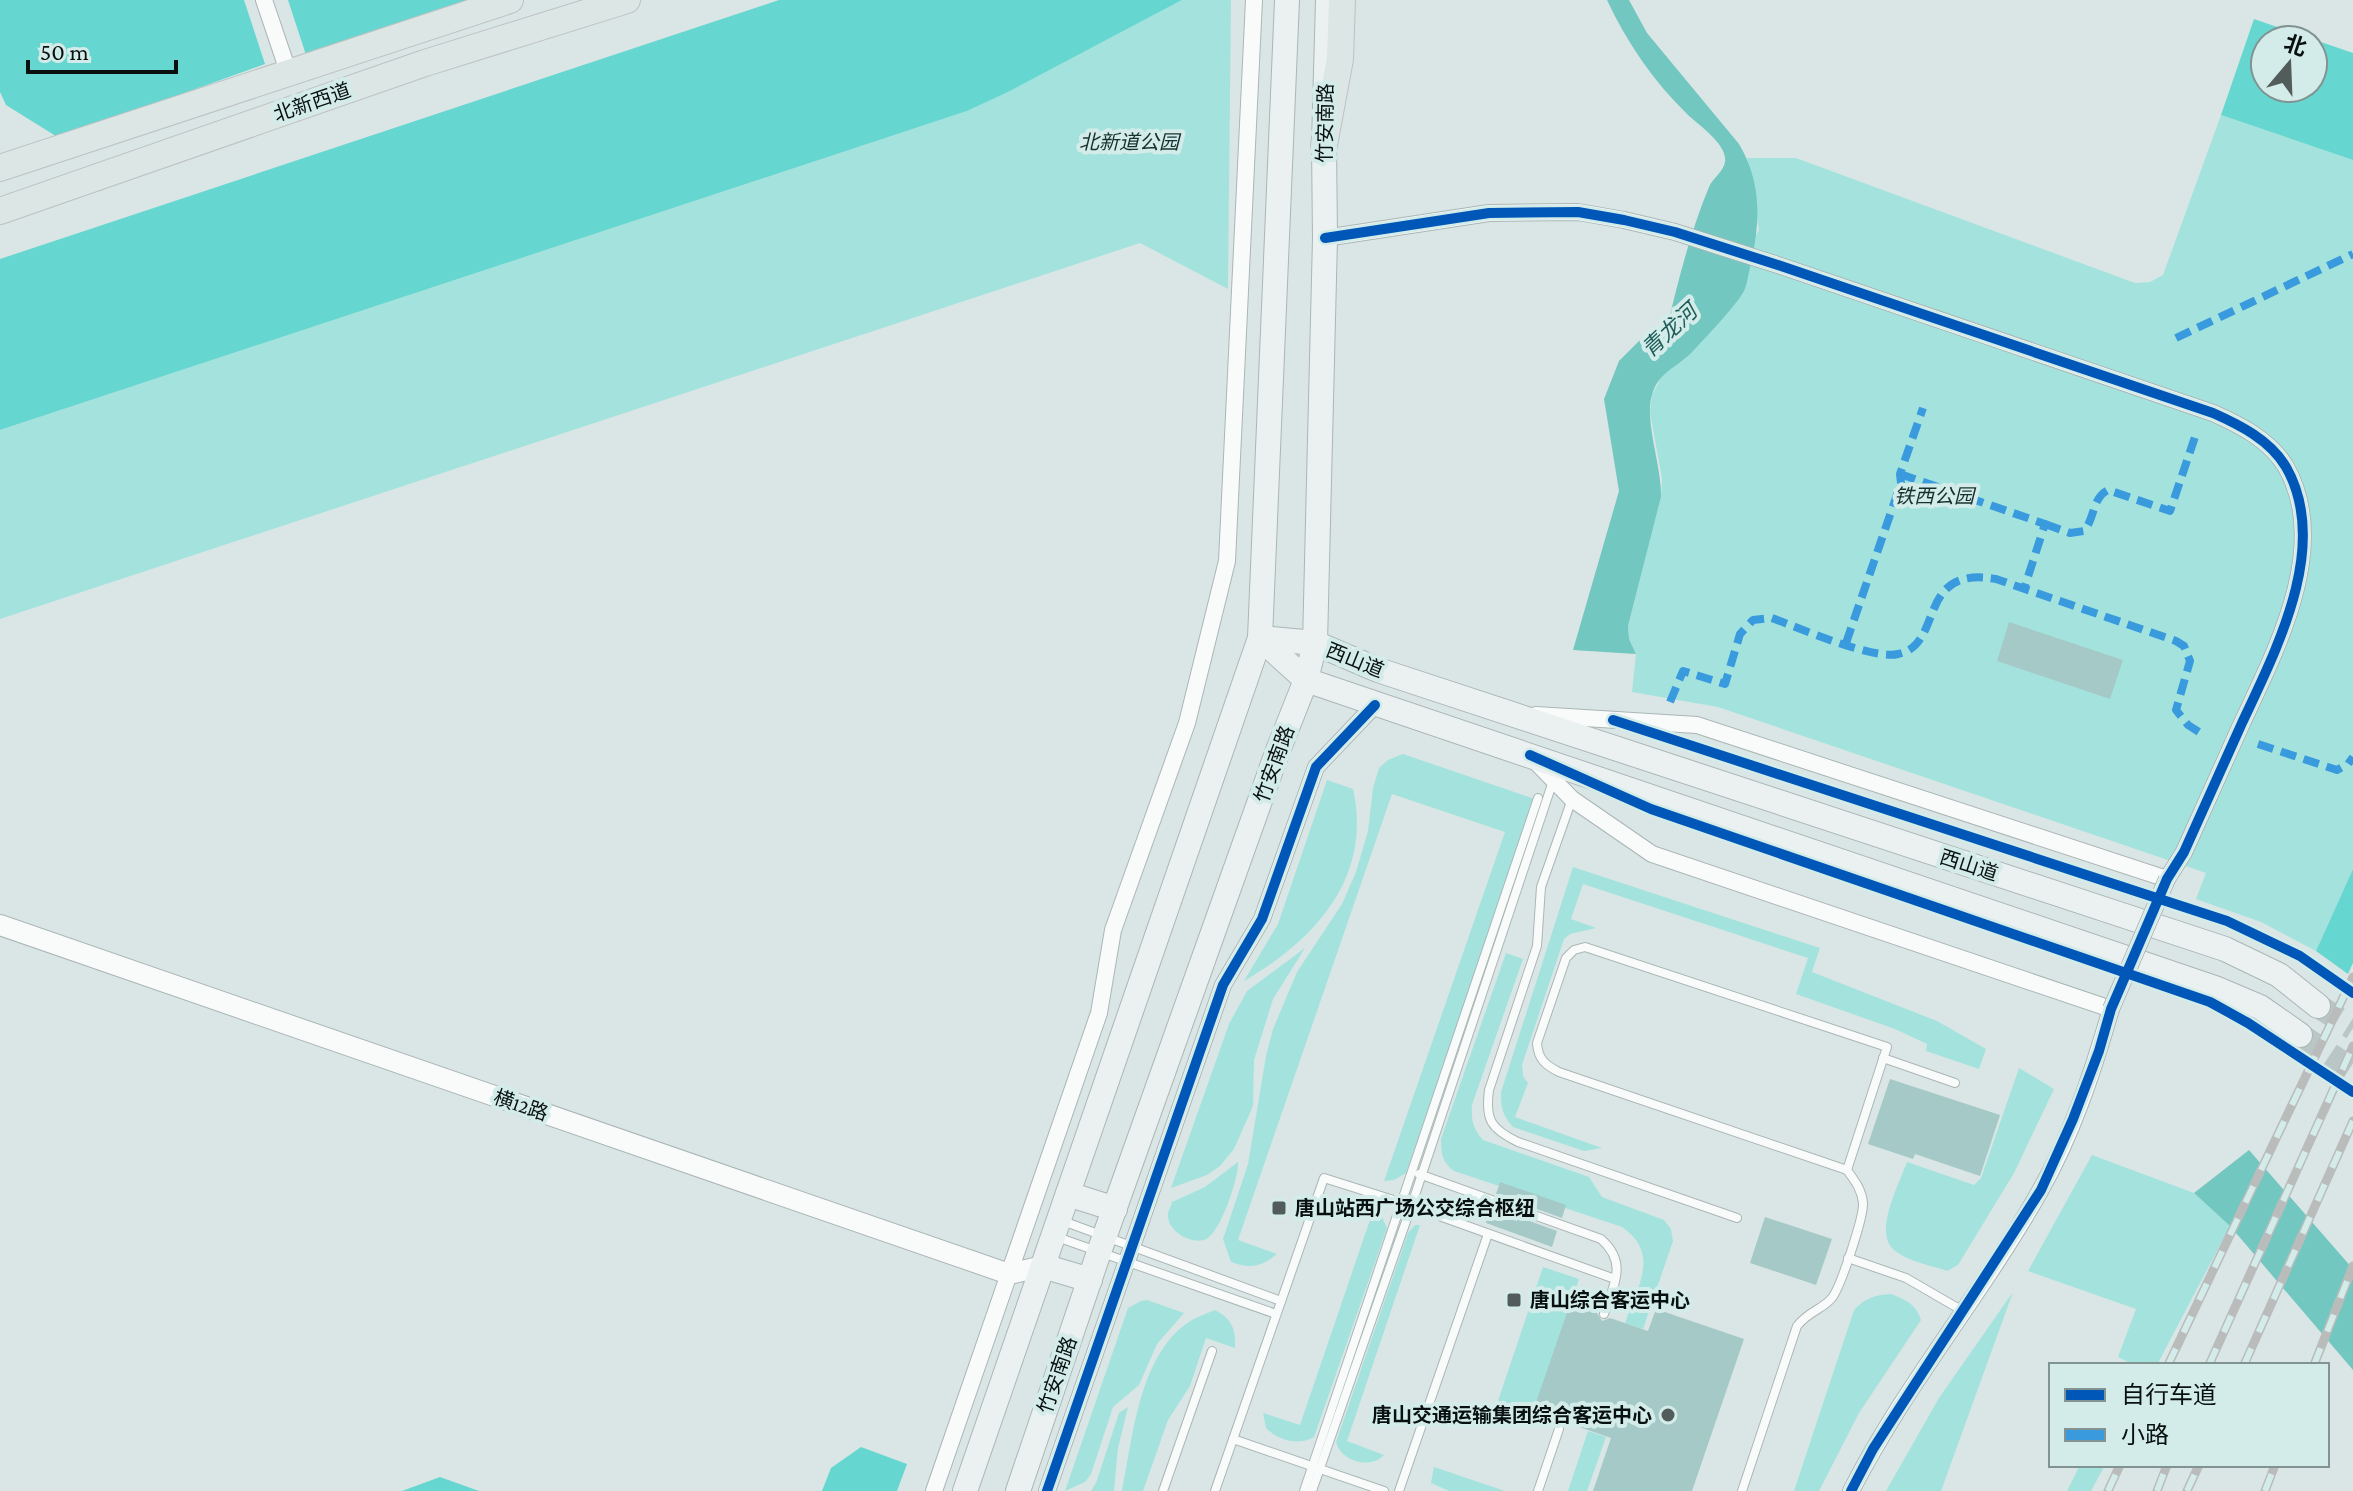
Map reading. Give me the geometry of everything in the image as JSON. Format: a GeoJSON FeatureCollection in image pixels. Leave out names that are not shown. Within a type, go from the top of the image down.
{"type":"FeatureCollection","features":[{"type":"Feature","properties":{"kind":"main road","name":"北新西道"},"geometry":{"type":"LineString","coordinates":[[0,168],[510,0]]}},
{"type":"Feature","properties":{"kind":"main road","name":"北新西道"},"geometry":{"type":"LineString","coordinates":[[0,211],[425,63],[627,0]]}},
{"type":"Feature","properties":{"kind":"main road","name":"竹安南路"},"geometry":{"type":"LineString","coordinates":[[1018,1491],[1102,1244],[1277,753],[1306,680],[1315,643],[1328,0]]}},
{"type":"Feature","properties":{"kind":"main road"},"geometry":{"type":"LineString","coordinates":[[1324,145],[1340,59],[1342,0]]}},
{"type":"Feature","properties":{"kind":"main road"},"geometry":{"type":"LineString","coordinates":[[965,1491],[1260,638],[1285,5]]}},
{"type":"Feature","properties":{"kind":"main road","name":"西山道"},"geometry":{"type":"LineString","coordinates":[[1260,638],[1315,643],[1378,670],[2225,949],[2279,975],[2318,1006]]}},
{"type":"Feature","properties":{"kind":"main road","name":"西山道"},"geometry":{"type":"LineString","coordinates":[[1260,638],[1306,680],[2215,988],[2260,1007],[2300,1035]]}},
{"type":"Feature","properties":{"kind":"main road"},"geometry":{"type":"LineString","coordinates":[[1068,1194],[1115,1209]]}},
{"type":"Feature","properties":{"kind":"main road"},"geometry":{"type":"LineString","coordinates":[[1043,1266],[1090,1280]]}},
{"type":"Feature","properties":{"kind":"street"},"geometry":{"type":"LineString","coordinates":[[264,0],[288,71]]}},
{"type":"Feature","properties":{"kind":"street"},"geometry":{"type":"LineString","coordinates":[[934,1491],[1099,1013],[1113,930],[1187,723],[1227,561],[1254,0]]}},
{"type":"Feature","properties":{"kind":"street"},"geometry":{"type":"LineString","coordinates":[[1325,238],[1489,213],[1535,210],[1578,212],[1675,232],[2213,413],[2258,437],[2285,466],[2299,508],[2301,530],[2296,590],[2275,652],[2184,852],[2167,879],[2111,1009],[2099,1051],[2059,1154],[2028,1212],[1878,1440],[1851,1491]]}},
{"type":"Feature","properties":{"kind":"street"},"geometry":{"type":"LineString","coordinates":[[1047,1491],[1223,985],[1262,919],[1316,767],[1375,705]]}},
{"type":"Feature","properties":{"kind":"street"},"geometry":{"type":"LineString","coordinates":[[1507,713],[1697,725],[2167,879]]}},
{"type":"Feature","properties":{"kind":"street"},"geometry":{"type":"LineString","coordinates":[[1530,755],[1572,799],[1652,854],[2111,1009]]}},
{"type":"Feature","properties":{"kind":"street","name":"横12路"},"geometry":{"type":"LineString","coordinates":[[0,925],[1009,1274]]}},
{"type":"Feature","properties":{"kind":"street"},"geometry":{"type":"LineString","coordinates":[[1009,1274],[1043,1266]]}},
{"type":"Feature","properties":{"kind":"lane"},"geometry":{"type":"LineString","coordinates":[[1417,1174],[1553,781]]}},
{"type":"Feature","properties":{"kind":"lane"},"geometry":{"type":"LineString","coordinates":[[1304,1491],[1316,1467],[1407,1205],[1538,798]]}},
{"type":"Feature","properties":{"kind":"lane"},"geometry":{"type":"LineString","coordinates":[[1572,799],[1541,887],[1537,946],[1489,1090],[1486,1110],[1491,1123],[1502,1134],[1518,1142],[1737,1218]]}},
{"type":"Feature","properties":{"kind":"lane"},"geometry":{"type":"LineString","coordinates":[[1742,1491],[1797,1326],[1807,1313],[1831,1300],[1838,1289],[1864,1207],[1861,1190],[1847,1170],[1546,1065],[1538,1055],[1537,1043],[1566,958],[1574,950],[1585,947],[1887,1047],[1847,1170]]}},
{"type":"Feature","properties":{"kind":"lane"},"geometry":{"type":"LineString","coordinates":[[1883,1058],[1955,1083]]}},
{"type":"Feature","properties":{"kind":"lane"},"geometry":{"type":"LineString","coordinates":[[1417,1174],[1601,1239],[1612,1250],[1618,1263],[1604,1314]]}},
{"type":"Feature","properties":{"kind":"lane"},"geometry":{"type":"LineString","coordinates":[[1215,1491],[1324,1178],[1615,1279]]}},
{"type":"Feature","properties":{"kind":"lane"},"geometry":{"type":"LineString","coordinates":[[1056,1228],[1281,1301]]}},
{"type":"Feature","properties":{"kind":"lane"},"geometry":{"type":"LineString","coordinates":[[1056,1228],[1128,1253],[1276,1314]]}},
{"type":"Feature","properties":{"kind":"lane"},"geometry":{"type":"LineString","coordinates":[[1399,1491],[1488,1234]]}},
{"type":"Feature","properties":{"kind":"lane"},"geometry":{"type":"LineString","coordinates":[[1848,1258],[1906,1278],[1963,1311]]}},
{"type":"Feature","properties":{"kind":"lane"},"geometry":{"type":"LineString","coordinates":[[1163,1491],[1212,1351]]}},
{"type":"Feature","properties":{"kind":"lane"},"geometry":{"type":"LineString","coordinates":[[1538,1491],[1559,1429]]}},
{"type":"Feature","properties":{"kind":"lane"},"geometry":{"type":"LineString","coordinates":[[1233,1439],[1316,1467],[1362,1487],[1384,1491]]}},
{"type":"Feature","properties":{"kind":"lane"},"geometry":{"type":"LineString","coordinates":[[1312,1491],[1316,1467]]}},
{"type":"Feature","properties":{"kind":"green space","name":"北新道公园"},"geometry":{"type":"Polygon","coordinates":[[[1182,0],[1231,0],[1228,289],[1140,243],[0,619],[0,430],[967,111],[1182,0]]]}},
{"type":"Feature","properties":{"kind":"green space","name":"铁西公园"},"geometry":{"type":"Polygon","coordinates":[[[2221,115],[2353,160],[2353,869],[2316,951],[2261,922],[2196,899],[2206,873],[1718,707],[1632,692],[1636,654],[1629,639],[1628,626],[1661,497],[1662,478],[1650,413],[1652,395],[1663,374],[1689,355],[1759,230],[1747,158],[1796,158],[2135,283],[2150,282],[2163,275],[2221,115]]]}},
{"type":"Feature","properties":{"kind":"green space"},"geometry":{"type":"Polygon","coordinates":[[[1403,754],[1535,799],[1406,1173],[1394,1180],[1384,1181],[1505,832],[1392,794],[1238,1240],[1277,1254],[1256,1266],[1231,1262],[1223,1239],[1248,1164],[1273,1029],[1297,972],[1342,904],[1356,872],[1368,831],[1373,788],[1379,768],[1403,754]]]}},
{"type":"Feature","properties":{"kind":"green space"},"geometry":{"type":"Polygon","coordinates":[[[1327,780],[1353,789],[1357,821],[1354,850],[1346,878],[1333,903],[1315,925],[1270,965],[1244,981],[1278,924],[1327,780]]]}},
{"type":"Feature","properties":{"kind":"green space"},"geometry":{"type":"Polygon","coordinates":[[[1573,867],[1820,948],[1812,972],[1937,1021],[1986,1049],[1979,1069],[1926,1051],[1927,1044],[1895,1029],[1796,994],[1808,958],[1583,884],[1571,919],[1596,928],[1570,934],[1564,939],[1522,1065],[1523,1076],[1528,1083],[1515,1117],[1602,1148],[1584,1151],[1513,1127],[1503,1111],[1501,1092],[1573,867]]]}},
{"type":"Feature","properties":{"kind":"green space"},"geometry":{"type":"Polygon","coordinates":[[[1305,948],[1273,999],[1254,1060],[1253,1106],[1234,1149],[1220,1166],[1207,1175],[1171,1188],[1229,1024],[1247,991],[1305,948]]]}},
{"type":"Feature","properties":{"kind":"green space"},"geometry":{"type":"Polygon","coordinates":[[[1506,953],[1523,959],[1472,1105],[1473,1124],[1483,1140],[1589,1177],[1602,1197],[1664,1220],[1671,1229],[1673,1241],[1643,1329],[1625,1323],[1643,1272],[1641,1248],[1634,1237],[1622,1227],[1454,1171],[1443,1157],[1441,1139],[1506,953]]]}},
{"type":"Feature","properties":{"kind":"green space"},"geometry":{"type":"Polygon","coordinates":[[[2019,1068],[2054,1089],[2014,1173],[1958,1265],[1947,1271],[1900,1254],[1888,1242],[1886,1232],[1890,1208],[1907,1162],[1974,1185],[1981,1178],[2019,1068]]]}},
{"type":"Feature","properties":{"kind":"green space"},"geometry":{"type":"Polygon","coordinates":[[[2092,1155],[2194,1193],[2230,1226],[2158,1363],[2130,1363],[2118,1357],[2136,1309],[2028,1271],[2092,1155]]]}},
{"type":"Feature","properties":{"kind":"green space"},"geometry":{"type":"Polygon","coordinates":[[[1238,1162],[1227,1205],[1210,1236],[1204,1240],[1192,1240],[1175,1230],[1168,1219],[1172,1202],[1205,1187],[1238,1162]]]}},
{"type":"Feature","properties":{"kind":"green space"},"geometry":{"type":"Polygon","coordinates":[[[1373,1211],[1382,1217],[1387,1228],[1314,1437],[1295,1442],[1283,1439],[1266,1428],[1263,1413],[1300,1425],[1373,1211]]]}},
{"type":"Feature","properties":{"kind":"green space"},"geometry":{"type":"Polygon","coordinates":[[[1415,1225],[1420,1225],[1347,1441],[1384,1455],[1371,1462],[1357,1461],[1344,1454],[1336,1442],[1408,1233],[1415,1225]]]}},
{"type":"Feature","properties":{"kind":"green space"},"geometry":{"type":"Polygon","coordinates":[[[1543,1267],[1579,1279],[1534,1412],[1498,1401],[1543,1267]]]}},
{"type":"Feature","properties":{"kind":"green space"},"geometry":{"type":"Polygon","coordinates":[[[2013,1292],[1941,1491],[1886,1491],[1939,1398],[2013,1292]]]}},
{"type":"Feature","properties":{"kind":"green space"},"geometry":{"type":"Polygon","coordinates":[[[1891,1294],[1910,1303],[1921,1320],[1859,1413],[1819,1491],[1794,1491],[1854,1310],[1871,1298],[1891,1294]]]}},
{"type":"Feature","properties":{"kind":"green space"},"geometry":{"type":"Polygon","coordinates":[[[1147,1300],[1184,1313],[1157,1344],[1139,1385],[1113,1407],[1091,1474],[1085,1482],[1065,1491],[1128,1308],[1147,1300]]]}},
{"type":"Feature","properties":{"kind":"green space"},"geometry":{"type":"Polygon","coordinates":[[[1215,1310],[1232,1325],[1235,1348],[1206,1338],[1190,1386],[1168,1420],[1143,1491],[1122,1491],[1135,1422],[1149,1374],[1174,1334],[1192,1320],[1215,1310]]]}},
{"type":"Feature","properties":{"kind":"green space"},"geometry":{"type":"Polygon","coordinates":[[[1128,1407],[1118,1448],[1114,1491],[1091,1491],[1119,1413],[1128,1407]]]}},
{"type":"Feature","properties":{"kind":"green space"},"geometry":{"type":"Polygon","coordinates":[[[1588,1431],[1606,1437],[1587,1491],[1568,1491],[1588,1431]]]}},
{"type":"Feature","properties":{"kind":"green space"},"geometry":{"type":"Polygon","coordinates":[[[1434,1467],[1505,1491],[1449,1491],[1431,1483],[1434,1467]]]}},
{"type":"Feature","properties":{"kind":"green space"},"geometry":{"type":"Polygon","coordinates":[[[2079,1467],[2104,1467],[2091,1491],[2067,1491],[2079,1467]]]}},
{"type":"Feature","properties":{"kind":"shaded area"},"geometry":{"type":"Polygon","coordinates":[[[0,0],[244,0],[265,64],[59,138],[6,105],[0,92],[0,0]]]}},
{"type":"Feature","properties":{"kind":"shaded area"},"geometry":{"type":"Polygon","coordinates":[[[288,0],[483,0],[307,58],[288,0]]]}},
{"type":"Feature","properties":{"kind":"shaded area"},"geometry":{"type":"Polygon","coordinates":[[[779,0],[1182,0],[967,111],[0,430],[0,259],[779,0]]]}},
{"type":"Feature","properties":{"kind":"shaded area"},"geometry":{"type":"Polygon","coordinates":[[[2254,19],[2269,24],[2252,24],[2254,19]]]}},
{"type":"Feature","properties":{"kind":"shaded area"},"geometry":{"type":"Polygon","coordinates":[[[2249,34],[2249,104],[2329,104],[2329,45],[2353,53],[2353,160],[2221,115],[2249,34]]]}},
{"type":"Feature","properties":{"kind":"shaded area"},"geometry":{"type":"Polygon","coordinates":[[[2353,869],[2353,963],[2348,974],[2316,951],[2353,869]]]}},
{"type":"Feature","properties":{"kind":"shaded area"},"geometry":{"type":"Polygon","coordinates":[[[861,1447],[907,1464],[897,1491],[822,1491],[831,1468],[861,1447]]]}},
{"type":"Feature","properties":{"kind":"shaded area"},"geometry":{"type":"Polygon","coordinates":[[[440,1477],[479,1491],[402,1491],[440,1477]]]}},
{"type":"Feature","properties":{"kind":"water","name":"青龙河"},"geometry":{"type":"Polygon","coordinates":[[[1607,0],[1629,0],[1647,33],[1739,144],[1752,174],[1757,205],[1756,236],[1744,291],[1692,352],[1664,375],[1652,395],[1650,418],[1661,497],[1628,626],[1629,639],[1636,654],[1573,650],[1619,491],[1604,399],[1619,361],[1642,338],[1668,323],[1697,220],[1711,184],[1724,165],[1725,156],[1712,136],[1688,115],[1653,75],[1632,47],[1607,0]]]}},
{"type":"Feature","properties":{"kind":"water"},"geometry":{"type":"Polygon","coordinates":[[[2249,1150],[2353,1269],[2353,1370],[2230,1226],[2194,1193],[2249,1150]]]}},
{"type":"Feature","properties":{"kind":"building"},"geometry":{"type":"Polygon","coordinates":[[[2009,622],[2123,660],[2110,699],[1997,661],[2009,622]]]}},
{"type":"Feature","properties":{"kind":"building"},"geometry":{"type":"Polygon","coordinates":[[[1890,1079],[2000,1115],[1980,1176],[1915,1154],[1913,1159],[1868,1144],[1890,1079]]]}},
{"type":"Feature","properties":{"kind":"building"},"geometry":{"type":"Polygon","coordinates":[[[1500,1182],[1566,1205],[1562,1218],[1496,1194],[1500,1182]]]}},
{"type":"Feature","properties":{"kind":"building"},"geometry":{"type":"Polygon","coordinates":[[[1491,1207],[1557,1231],[1552,1247],[1486,1223],[1491,1207]]]}},
{"type":"Feature","properties":{"kind":"building"},"geometry":{"type":"Polygon","coordinates":[[[1765,1217],[1832,1239],[1816,1285],[1750,1263],[1765,1217]]]}},
{"type":"Feature","properties":{"kind":"building","name":"唐山交通运输集团综合客运中心"},"geometry":{"type":"Polygon","coordinates":[[[1570,1304],[1597,1313],[1602,1321],[1610,1318],[1648,1331],[1656,1309],[1744,1339],[1692,1491],[1593,1491],[1611,1438],[1533,1411],[1570,1304]]]}},
{"type":"Feature","properties":{"kind":"tunnel"},"geometry":{"type":"LineString","coordinates":[[2318,1006],[2353,1028]]}},
{"type":"Feature","properties":{"kind":"tunnel"},"geometry":{"type":"LineString","coordinates":[[2300,1035],[2353,1070]]}},
{"type":"Feature","properties":{"kind":"railway"},"geometry":{"type":"LineString","coordinates":[[2169,1363],[2353,977]]}},
{"type":"Feature","properties":{"kind":"railway"},"geometry":{"type":"LineString","coordinates":[[2210,1363],[2353,1046]]}},
{"type":"Feature","properties":{"kind":"railway"},"geometry":{"type":"LineString","coordinates":[[2245,1363],[2353,1121]]}},
{"type":"Feature","properties":{"kind":"railway"},"geometry":{"type":"LineString","coordinates":[[2315,1363],[2353,1266]]}},
{"type":"Feature","properties":{"kind":"railway"},"geometry":{"type":"LineString","coordinates":[[2108,1491],[2119,1467]]}},
{"type":"Feature","properties":{"kind":"railway"},"geometry":{"type":"LineString","coordinates":[[2157,1491],[2166,1467]]}},
{"type":"Feature","properties":{"kind":"railway"},"geometry":{"type":"LineString","coordinates":[[2187,1491],[2198,1467]]}},
{"type":"Feature","properties":{"kind":"railway"},"geometry":{"type":"LineString","coordinates":[[2265,1491],[2274,1467]]}},
{"type":"Feature","properties":{"kind":"marked path"},"geometry":{"type":"LineString","coordinates":[[2176,338],[2353,254]]}},
{"type":"Feature","properties":{"kind":"marked path"},"geometry":{"type":"LineString","coordinates":[[1846,643],[1901,483],[1900,474],[1923,408]]}},
{"type":"Feature","properties":{"kind":"marked path"},"geometry":{"type":"LineString","coordinates":[[2045,524],[2070,533],[2084,531],[2096,503],[2108,490],[2170,511],[2196,434]]}},
{"type":"Feature","properties":{"kind":"marked path"},"geometry":{"type":"LineString","coordinates":[[1900,474],[2045,524],[2024,589]]}},
{"type":"Feature","properties":{"kind":"marked path"},"geometry":{"type":"LineString","coordinates":[[1670,702],[1683,671],[1725,684],[1740,634],[1753,620],[1772,618],[1854,648],[1887,655],[1898,654],[1912,648],[1922,637],[1942,594],[1953,584],[1970,578],[1996,579],[2184,646],[2190,661],[2176,710],[2188,725],[2205,736]]}},
{"type":"Feature","properties":{"kind":"marked path"},"geometry":{"type":"LineString","coordinates":[[2258,744],[2337,770],[2353,757]]}},
{"type":"Feature","properties":{"kind":"cycle path"},"geometry":{"type":"LineString","coordinates":[[1325,238],[1489,213],[1578,212],[1675,232],[2213,413],[2263,441],[2286,467],[2298,498],[2303,530],[2301,563],[2294,597],[2270,663],[2184,852],[2167,879],[2111,1009],[2073,1119],[2041,1190],[1873,1449],[1851,1491]]}},
{"type":"Feature","properties":{"kind":"cycle path"},"geometry":{"type":"LineString","coordinates":[[1047,1491],[1223,985],[1262,919],[1316,767],[1375,705]]}},
{"type":"Feature","properties":{"kind":"cycle path"},"geometry":{"type":"LineString","coordinates":[[1613,720],[2227,921],[2300,956],[2353,993]]}},
{"type":"Feature","properties":{"kind":"cycle path"},"geometry":{"type":"LineString","coordinates":[[1530,755],[1651,809],[2210,1002],[2248,1023],[2353,1092]]}},
{"type":"Feature","properties":{"kind":"place","name":"唐山站西广场公交综合枢纽"},"geometry":{"type":"Point","coordinates":[1279,1208]}},
{"type":"Feature","properties":{"kind":"place","name":"唐山综合客运中心"},"geometry":{"type":"Point","coordinates":[1514,1300]}},
{"type":"Feature","properties":{"kind":"place","name":"唐山交通运输集团综合客运中心"},"geometry":{"type":"Point","coordinates":[1668,1415]}}]}
